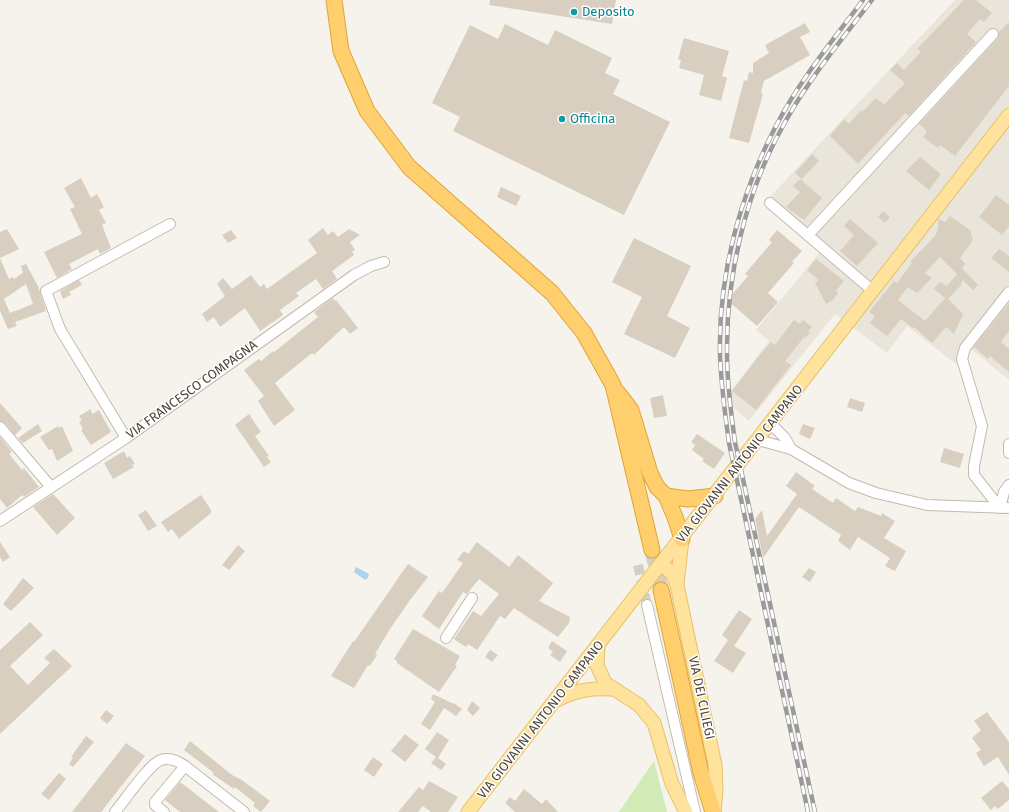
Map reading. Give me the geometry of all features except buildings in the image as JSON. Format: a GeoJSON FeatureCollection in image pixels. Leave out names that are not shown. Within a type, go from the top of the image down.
{"type":"FeatureCollection","features":[{"type":"Feature","properties":{"kind":"highway"},"geometry":{"type":"LineString","coordinates":[[334,0],[342,51],[367,110],[409,167],[552,293],[584,333],[613,385],[631,410],[650,473],[657,487],[666,496],[682,539]]}},
{"type":"Feature","properties":{"kind":"highway"},"geometry":{"type":"LineString","coordinates":[[613,385],[652,550]]}},
{"type":"Feature","properties":{"kind":"highway"},"geometry":{"type":"LineString","coordinates":[[666,496],[688,499],[715,496]]}},
{"type":"Feature","properties":{"kind":"highway"},"geometry":{"type":"LineString","coordinates":[[661,590],[701,773],[714,812]]}},
{"type":"Feature","properties":{"kind":"main road","name":"VIA GIOVANNI ANTONIO CAMPANO"},"geometry":{"type":"LineString","coordinates":[[468,812],[682,539],[1009,115]]}},
{"type":"Feature","properties":{"kind":"main road","name":"VIA DEI CILIEGI"},"geometry":{"type":"LineString","coordinates":[[677,586],[682,539]]}},
{"type":"Feature","properties":{"kind":"main road","name":"VIA DEI CILIEGI"},"geometry":{"type":"LineString","coordinates":[[662,564],[673,575],[677,586],[715,765],[716,791],[714,812]]}},
{"type":"Feature","properties":{"kind":"main road"},"geometry":{"type":"LineString","coordinates":[[598,646],[597,665],[605,683],[639,706],[654,723],[672,784],[686,812]]}},
{"type":"Feature","properties":{"kind":"main road"},"geometry":{"type":"LineString","coordinates":[[556,701],[568,695],[592,688],[612,689]]}},
{"type":"Feature","properties":{"kind":"street"},"geometry":{"type":"LineString","coordinates":[[808,235],[993,34]]}},
{"type":"Feature","properties":{"kind":"street"},"geometry":{"type":"LineString","coordinates":[[770,203],[873,291]]}},
{"type":"Feature","properties":{"kind":"street"},"geometry":{"type":"LineString","coordinates":[[126,438],[60,329],[46,291],[170,224]]}},
{"type":"Feature","properties":{"kind":"street","name":"VIA FRANCESCO COMPAGNA"},"geometry":{"type":"LineString","coordinates":[[0,521],[126,438],[354,275],[370,266],[384,262]]}},
{"type":"Feature","properties":{"kind":"street"},"geometry":{"type":"LineString","coordinates":[[1005,508],[974,475],[974,466],[982,426],[962,359],[965,348],[1009,292]]}},
{"type":"Feature","properties":{"kind":"street"},"geometry":{"type":"LineString","coordinates":[[771,424],[785,438],[791,449]]}},
{"type":"Feature","properties":{"kind":"street"},"geometry":{"type":"LineString","coordinates":[[0,427],[52,487]]}},
{"type":"Feature","properties":{"kind":"street"},"geometry":{"type":"LineString","coordinates":[[758,440],[791,449],[849,483],[876,493],[927,505],[1005,508]]}},
{"type":"Feature","properties":{"kind":"street"},"geometry":{"type":"LineString","coordinates":[[1009,444],[1009,453]]}},
{"type":"Feature","properties":{"kind":"street"},"geometry":{"type":"LineString","coordinates":[[1005,508],[1004,492],[1009,485]]}},
{"type":"Feature","properties":{"kind":"street"},"geometry":{"type":"LineString","coordinates":[[446,638],[472,598]]}},
{"type":"Feature","properties":{"kind":"street"},"geometry":{"type":"LineString","coordinates":[[648,605],[695,812]]}},
{"type":"Feature","properties":{"kind":"street"},"geometry":{"type":"LineString","coordinates":[[115,812],[156,762],[170,759],[185,766],[244,812]]}},
{"type":"Feature","properties":{"kind":"street"},"geometry":{"type":"LineString","coordinates":[[164,812],[155,805],[155,802],[185,766]]}},
{"type":"Feature","properties":{"kind":"shaded area"},"geometry":{"type":"Polygon","coordinates":[[[955,0],[1009,0],[1009,380],[971,349],[956,364],[907,326],[887,353],[835,314],[749,421],[724,400],[769,341],[756,330],[821,251],[765,202],[955,0]]]}},
{"type":"Feature","properties":{"kind":"green space"},"geometry":{"type":"Polygon","coordinates":[[[654,761],[667,812],[619,812],[654,761]]]}},
{"type":"Feature","properties":{"kind":"water"},"geometry":{"type":"Polygon","coordinates":[[[356,567],[369,574],[368,578],[365,580],[354,572],[356,567]]]}},
{"type":"Feature","properties":{"kind":"tunnel"},"geometry":{"type":"LineString","coordinates":[[652,550],[661,590]]}},
{"type":"Feature","properties":{"kind":"tunnel"},"geometry":{"type":"LineString","coordinates":[[638,565],[647,605]]}},
{"type":"Feature","properties":{"kind":"railway"},"geometry":{"type":"LineString","coordinates":[[808,812],[729,443],[721,377],[720,325],[727,266],[734,236],[742,207],[764,151],[777,124],[796,92],[817,60],[863,0]]}},
{"type":"Feature","properties":{"kind":"railway"},"geometry":{"type":"LineString","coordinates":[[815,812],[735,442],[727,354],[730,295],[734,266],[748,208],[758,179],[770,152],[792,109],[825,62],[872,0]]}},
{"type":"Feature","properties":{"kind":"place","name":"Deposito"},"geometry":{"type":"Point","coordinates":[574,12]}},
{"type":"Feature","properties":{"kind":"place","name":"Officina"},"geometry":{"type":"Point","coordinates":[562,119]}}]}
